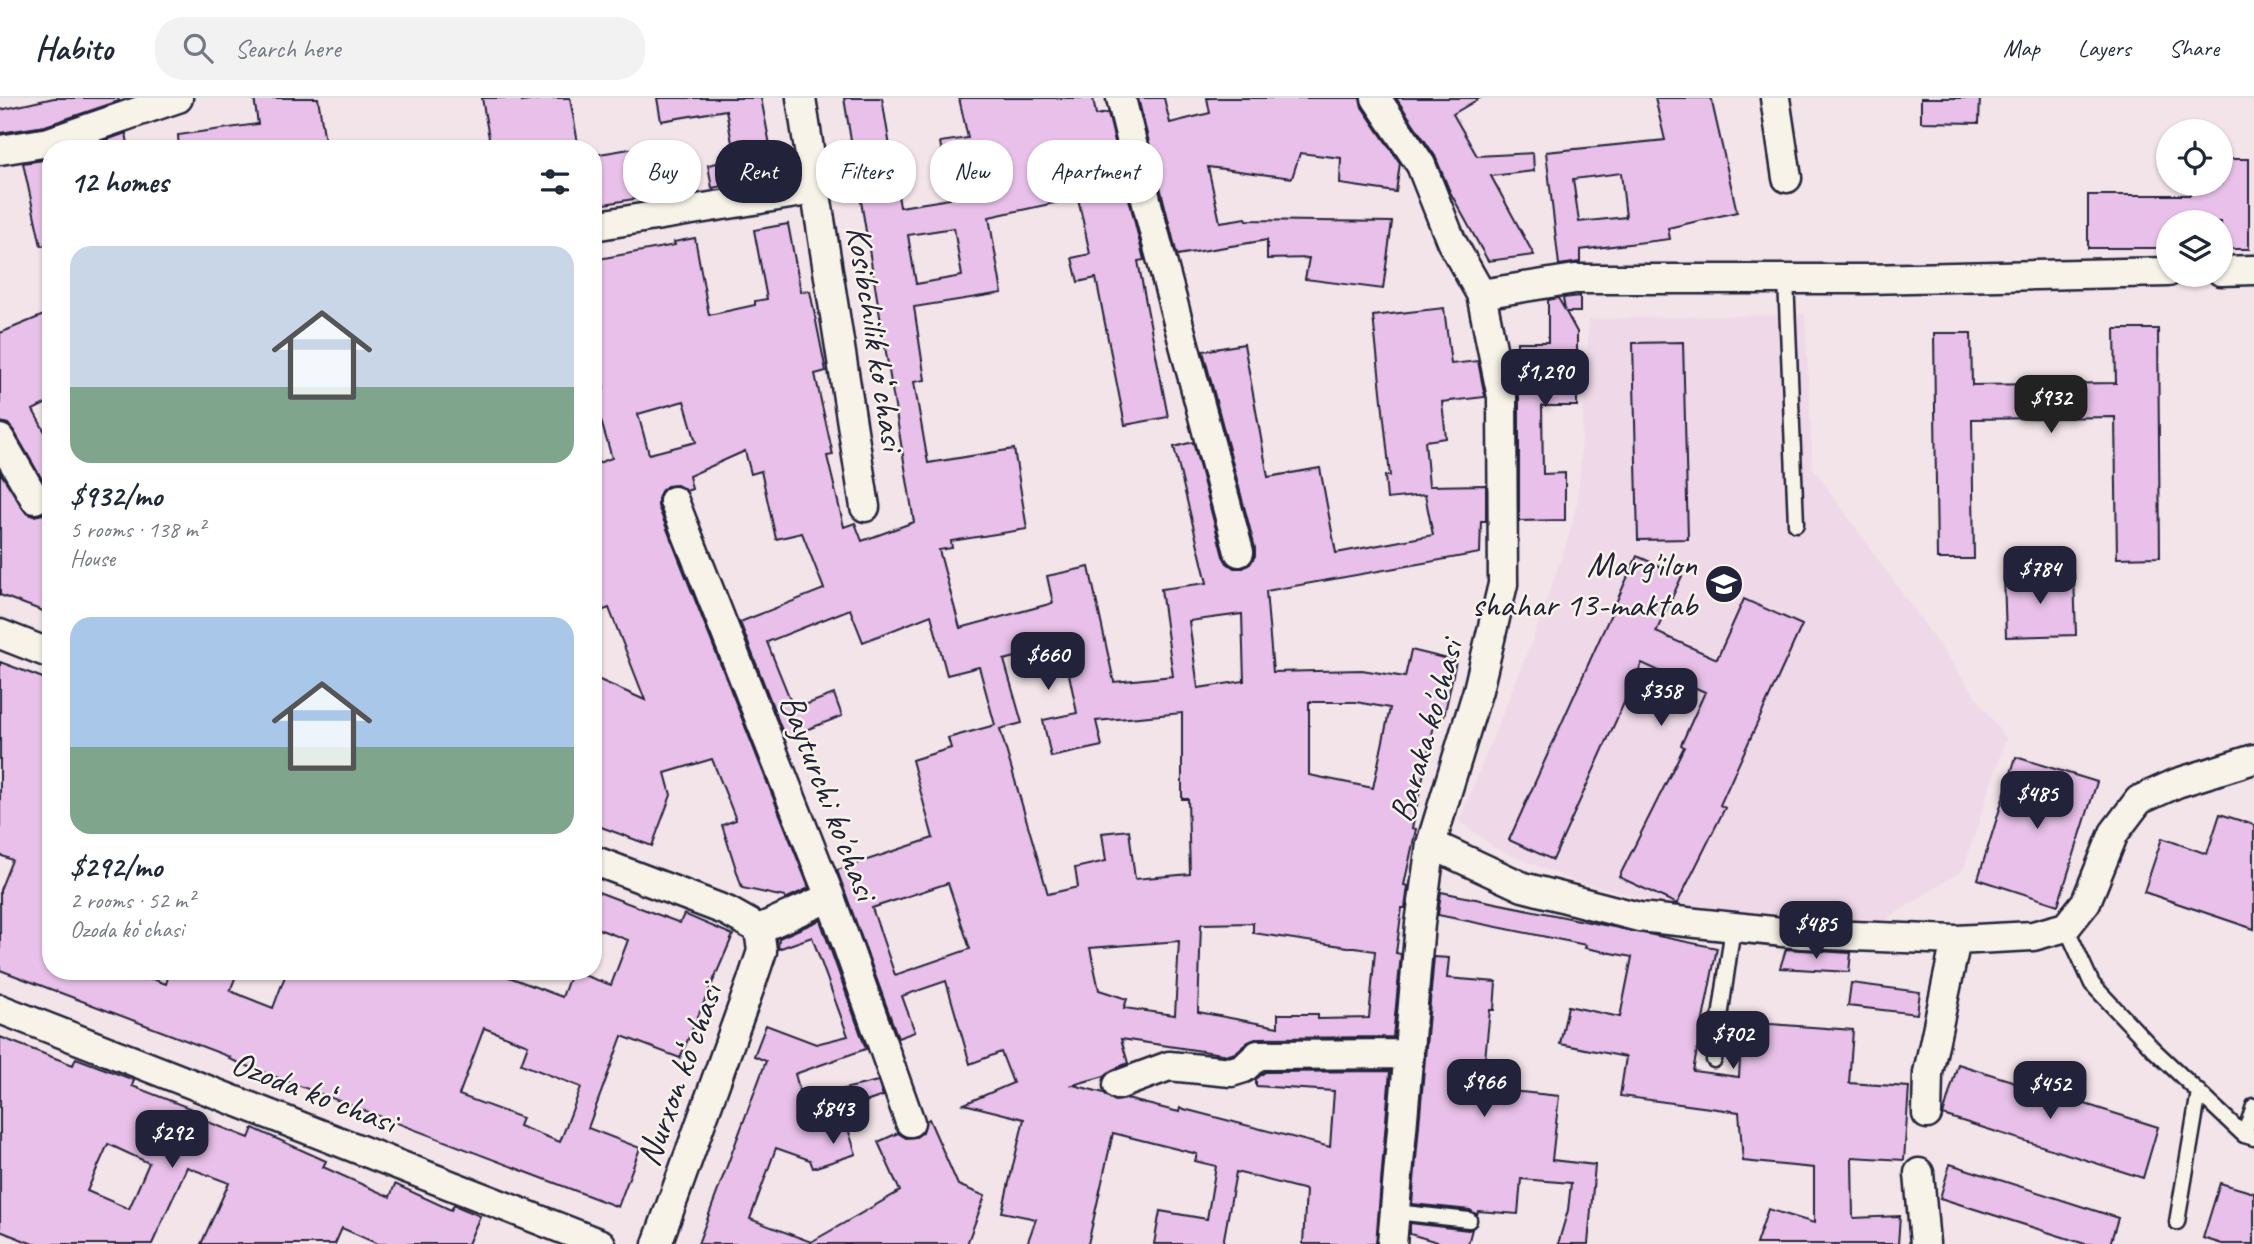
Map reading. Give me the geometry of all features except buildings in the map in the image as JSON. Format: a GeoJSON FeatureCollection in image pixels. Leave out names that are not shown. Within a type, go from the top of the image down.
{"type":"FeatureCollection","features":[{"type":"Feature","properties":{"kind":"street"},"geometry":{"type":"LineString","coordinates":[[55,140],[178,98]]}},
{"type":"Feature","properties":{"kind":"street","name":"Kosibchilik koʻchasi"},"geometry":{"type":"LineString","coordinates":[[801,98],[865,507]]}},
{"type":"Feature","properties":{"kind":"street"},"geometry":{"type":"LineString","coordinates":[[1121,98],[1150,220],[1239,552]]}},
{"type":"Feature","properties":{"kind":"street","name":"Baraka ko'chasi"},"geometry":{"type":"LineString","coordinates":[[1376,98],[1421,165],[1451,241],[1481,294],[1502,397],[1503,584],[1478,690],[1431,844],[1420,924],[1392,1244]]}},
{"type":"Feature","properties":{"kind":"street"},"geometry":{"type":"LineString","coordinates":[[1775,98],[1787,177]]}},
{"type":"Feature","properties":{"kind":"street"},"geometry":{"type":"LineString","coordinates":[[0,150],[42,143]]}},
{"type":"Feature","properties":{"kind":"street"},"geometry":{"type":"LineString","coordinates":[[602,225],[815,190]]}},
{"type":"Feature","properties":{"kind":"street"},"geometry":{"type":"LineString","coordinates":[[2233,271],[2254,270]]}},
{"type":"Feature","properties":{"kind":"street"},"geometry":{"type":"LineString","coordinates":[[1481,294],[1575,279],[1786,279],[2156,272]]}},
{"type":"Feature","properties":{"kind":"street"},"geometry":{"type":"LineString","coordinates":[[0,439],[36,499]]}},
{"type":"Feature","properties":{"kind":"street","name":"Bayturchi ko'chasi"},"geometry":{"type":"LineString","coordinates":[[674,501],[830,897],[910,1122]]}},
{"type":"Feature","properties":{"kind":"street"},"geometry":{"type":"LineString","coordinates":[[0,634],[42,650]]}},
{"type":"Feature","properties":{"kind":"street"},"geometry":{"type":"LineString","coordinates":[[1431,844],[1523,887],[1639,917],[1802,934],[1956,940],[2033,936],[2066,927],[2086,902],[2114,833],[2139,800],[2177,783],[2254,759]]}},
{"type":"Feature","properties":{"kind":"street"},"geometry":{"type":"LineString","coordinates":[[602,863],[727,911],[759,929],[830,897]]}},
{"type":"Feature","properties":{"kind":"street","name":"Nurxon koʻchasi"},"geometry":{"type":"LineString","coordinates":[[657,1244],[762,951],[759,929]]}},
{"type":"Feature","properties":{"kind":"street"},"geometry":{"type":"LineString","coordinates":[[1927,1114],[1928,1073],[1956,940]]}},
{"type":"Feature","properties":{"kind":"street","name":"Ozoda koʻchasi"},"geometry":{"type":"LineString","coordinates":[[0,1009],[601,1244]]}},
{"type":"Feature","properties":{"kind":"street"},"geometry":{"type":"LineString","coordinates":[[1118,1085],[1169,1066],[1231,1072],[1244,1068],[1258,1055],[1266,1054],[1409,1054]]}},
{"type":"Feature","properties":{"kind":"street"},"geometry":{"type":"LineString","coordinates":[[1919,1173],[1925,1244]]}},
{"type":"Feature","properties":{"kind":"lane"},"geometry":{"type":"LineString","coordinates":[[1786,279],[1796,524]]}},
{"type":"Feature","properties":{"kind":"lane"},"geometry":{"type":"LineString","coordinates":[[1714,1060],[1733,927]]}},
{"type":"Feature","properties":{"kind":"lane"},"geometry":{"type":"LineString","coordinates":[[2066,927],[2092,984],[2154,1050],[2249,1136]]}},
{"type":"Feature","properties":{"kind":"lane"},"geometry":{"type":"LineString","coordinates":[[2177,1222],[2199,1092]]}},
{"type":"Feature","properties":{"kind":"lane"},"geometry":{"type":"LineString","coordinates":[[2249,1136],[2254,1106]]}},
{"type":"Feature","properties":{"kind":"lane"},"geometry":{"type":"LineString","coordinates":[[1395,1212],[1469,1220]]}},
{"type":"Feature","properties":{"kind":"shaded area","name":"Marg'ilon shahar 13-maktab"},"geometry":{"type":"Polygon","coordinates":[[[1805,314],[1813,468],[2006,739],[1963,870],[1885,920],[1683,908],[1571,880],[1497,849],[1459,821],[1534,636],[1570,532],[1578,499],[1589,319],[1805,314]]]}},
{"type":"Feature","properties":{"kind":"place","name":"Marg'ilon shahar 13-maktab"},"geometry":{"type":"Point","coordinates":[1724,584]}}]}
